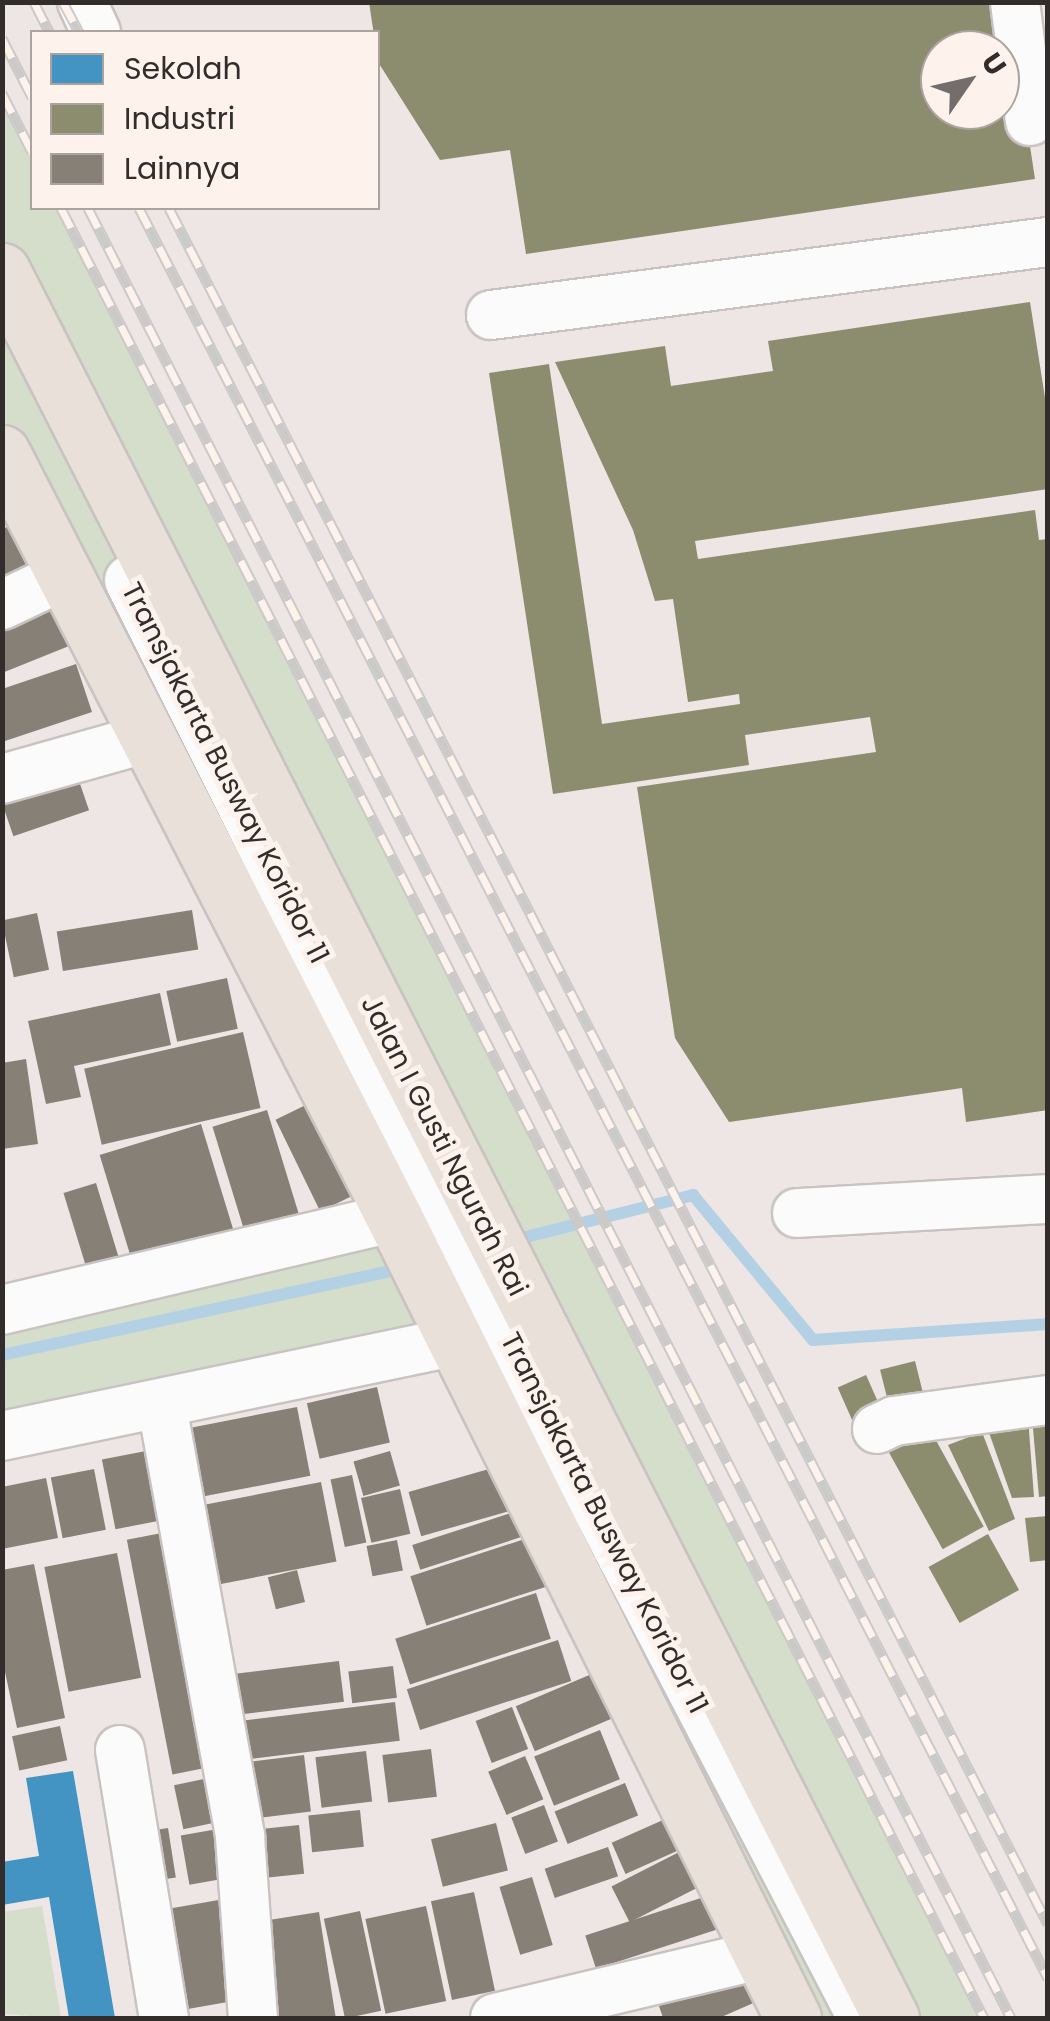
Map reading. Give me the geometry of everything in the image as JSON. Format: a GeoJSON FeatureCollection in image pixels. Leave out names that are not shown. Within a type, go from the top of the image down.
{"type":"FeatureCollection","features":[{"type":"Feature","properties":{"kind":"main road","name":"Jalan I Gusti Ngurah Rai"},"geometry":{"type":"LineString","coordinates":[[2,271],[432,1223],[477,1314],[760,1955],[793,2018]]}},
{"type":"Feature","properties":{"kind":"main road","name":"Jalan I Gusti Ngurah Rai"},"geometry":{"type":"LineString","coordinates":[[2,453],[148,738],[432,1223],[477,1314],[891,2018]]}},
{"type":"Feature","properties":{"kind":"street"},"geometry":{"type":"LineString","coordinates":[[82,2],[95,30]]}},
{"type":"Feature","properties":{"kind":"street"},"geometry":{"type":"LineString","coordinates":[[1015,2],[1030,122]]}},
{"type":"Feature","properties":{"kind":"street"},"geometry":{"type":"LineString","coordinates":[[490,315],[1048,242]]}},
{"type":"Feature","properties":{"kind":"street","name":"Transjakarta Busway Koridor 11"},"geometry":{"type":"LineString","coordinates":[[2,327],[432,1223]]}},
{"type":"Feature","properties":{"kind":"street"},"geometry":{"type":"LineString","coordinates":[[2,605],[66,575]]}},
{"type":"Feature","properties":{"kind":"street"},"geometry":{"type":"LineString","coordinates":[[2,779],[148,738]]}},
{"type":"Feature","properties":{"kind":"street"},"geometry":{"type":"LineString","coordinates":[[797,1213],[1048,1198]]}},
{"type":"Feature","properties":{"kind":"street"},"geometry":{"type":"LineString","coordinates":[[2,1310],[432,1223]]}},
{"type":"Feature","properties":{"kind":"street"},"geometry":{"type":"LineString","coordinates":[[2,1436],[162,1406],[477,1314]]}},
{"type":"Feature","properties":{"kind":"street","name":"Transjakarta Busway Koridor 11"},"geometry":{"type":"LineString","coordinates":[[477,1314],[863,2018]]}},
{"type":"Feature","properties":{"kind":"street"},"geometry":{"type":"LineString","coordinates":[[877,1429],[894,1421],[1048,1400]]}},
{"type":"Feature","properties":{"kind":"street"},"geometry":{"type":"LineString","coordinates":[[162,1406],[240,1837],[254,2018]]}},
{"type":"Feature","properties":{"kind":"street"},"geometry":{"type":"LineString","coordinates":[[120,1750],[164,2018]]}},
{"type":"Feature","properties":{"kind":"street"},"geometry":{"type":"LineString","coordinates":[[494,2018],[760,1955]]}},
{"type":"Feature","properties":{"kind":"green space"},"geometry":{"type":"Polygon","coordinates":[[[2,102],[30,156],[30,210],[58,210],[984,2018],[890,2018],[3,271],[2,102]]]}},
{"type":"Feature","properties":{"kind":"green space"},"geometry":{"type":"Polygon","coordinates":[[[2,327],[863,2018],[794,2018],[456,1341],[3,1434],[3,1308],[393,1217],[3,454],[2,327]]]}},
{"type":"Feature","properties":{"kind":"green space"},"geometry":{"type":"Polygon","coordinates":[[[42,1906],[61,2018],[3,2014],[3,1912],[42,1906]]]}},
{"type":"Feature","properties":{"kind":"building: Sekolah"},"geometry":{"type":"Polygon","coordinates":[[[73,1771],[115,2018],[69,2018],[49,1897],[2,1905],[2,1862],[39,1856],[26,1778],[73,1771]]]}},
{"type":"Feature","properties":{"kind":"building: Industri"},"geometry":{"type":"Polygon","coordinates":[[[369,2],[1008,2],[1012,30],[920,30],[920,130],[1020,130],[1020,81],[1035,179],[526,254],[510,150],[440,160],[380,65],[380,30],[373,30],[369,2]]]}},
{"type":"Feature","properties":{"kind":"building: Industri"},"geometry":{"type":"Polygon","coordinates":[[[1030,302],[1048,417],[1048,489],[695,541],[698,559],[1035,510],[1039,540],[1048,539],[1048,1110],[966,1122],[962,1088],[729,1122],[675,1038],[637,787],[876,752],[870,717],[745,735],[749,765],[553,794],[489,373],[549,364],[602,724],[740,704],[739,694],[688,702],[673,599],[655,601],[633,530],[555,362],[665,346],[671,386],[773,371],[768,341],[1030,302]]]}},
{"type":"Feature","properties":{"kind":"building: Industri"},"geometry":{"type":"Polygon","coordinates":[[[915,1361],[925,1401],[890,1409],[880,1370],[915,1361]]]}},
{"type":"Feature","properties":{"kind":"building: Industri"},"geometry":{"type":"Polygon","coordinates":[[[866,1375],[886,1419],[857,1431],[838,1388],[866,1375]]]}},
{"type":"Feature","properties":{"kind":"building: Industri"},"geometry":{"type":"Polygon","coordinates":[[[1048,1415],[1048,1496],[1039,1497],[1032,1417],[1048,1415]]]}},
{"type":"Feature","properties":{"kind":"building: Industri"},"geometry":{"type":"Polygon","coordinates":[[[1028,1417],[1034,1497],[1012,1498],[986,1424],[1028,1417]]]}},
{"type":"Feature","properties":{"kind":"building: Industri"},"geometry":{"type":"Polygon","coordinates":[[[928,1426],[984,1527],[943,1549],[887,1449],[928,1426]]]}},
{"type":"Feature","properties":{"kind":"building: Industri"},"geometry":{"type":"Polygon","coordinates":[[[982,1432],[1015,1519],[989,1531],[948,1445],[982,1432]]]}},
{"type":"Feature","properties":{"kind":"building: Industri"},"geometry":{"type":"Polygon","coordinates":[[[1048,1516],[1048,1560],[1030,1562],[1025,1518],[1048,1516]]]}},
{"type":"Feature","properties":{"kind":"building: Industri"},"geometry":{"type":"Polygon","coordinates":[[[988,1534],[1019,1590],[960,1623],[929,1567],[988,1534]]]}},
{"type":"Feature","properties":{"kind":"building: Lainnya"},"geometry":{"type":"Polygon","coordinates":[[[23,521],[46,580],[2,593],[2,529],[23,521]]]}},
{"type":"Feature","properties":{"kind":"building: Lainnya"},"geometry":{"type":"Polygon","coordinates":[[[49,595],[69,646],[2,673],[2,614],[49,595]]]}},
{"type":"Feature","properties":{"kind":"building: Lainnya"},"geometry":{"type":"Polygon","coordinates":[[[76,664],[92,712],[2,742],[2,689],[76,664]]]}},
{"type":"Feature","properties":{"kind":"building: Lainnya"},"geometry":{"type":"Polygon","coordinates":[[[78,778],[89,810],[13,836],[2,804],[78,778]]]}},
{"type":"Feature","properties":{"kind":"building: Lainnya"},"geometry":{"type":"Polygon","coordinates":[[[192,910],[198,950],[63,971],[57,931],[192,910]]]}},
{"type":"Feature","properties":{"kind":"building: Lainnya"},"geometry":{"type":"Polygon","coordinates":[[[37,913],[49,970],[14,977],[2,920],[37,913]]]}},
{"type":"Feature","properties":{"kind":"building: Lainnya"},"geometry":{"type":"Polygon","coordinates":[[[227,978],[238,1029],[177,1042],[166,991],[227,978]]]}},
{"type":"Feature","properties":{"kind":"building: Lainnya"},"geometry":{"type":"Polygon","coordinates":[[[160,993],[171,1045],[74,1066],[81,1097],[46,1104],[28,1021],[160,993]]]}},
{"type":"Feature","properties":{"kind":"building: Lainnya"},"geometry":{"type":"Polygon","coordinates":[[[243,1032],[261,1108],[102,1145],[84,1069],[243,1032]]]}},
{"type":"Feature","properties":{"kind":"building: Lainnya"},"geometry":{"type":"Polygon","coordinates":[[[26,1059],[38,1144],[2,1149],[2,1063],[26,1059]]]}},
{"type":"Feature","properties":{"kind":"building: Lainnya"},"geometry":{"type":"Polygon","coordinates":[[[316,1100],[361,1192],[320,1211],[276,1120],[316,1100]]]}},
{"type":"Feature","properties":{"kind":"building: Lainnya"},"geometry":{"type":"Polygon","coordinates":[[[267,1110],[299,1216],[245,1233],[212,1127],[267,1110]]]}},
{"type":"Feature","properties":{"kind":"building: Lainnya"},"geometry":{"type":"Polygon","coordinates":[[[201,1124],[236,1240],[135,1271],[100,1155],[201,1124]]]}},
{"type":"Feature","properties":{"kind":"building: Lainnya"},"geometry":{"type":"Polygon","coordinates":[[[96,1183],[122,1267],[89,1277],[63,1193],[96,1183]]]}},
{"type":"Feature","properties":{"kind":"building: Lainnya"},"geometry":{"type":"Polygon","coordinates":[[[377,1387],[390,1443],[320,1459],[307,1403],[377,1387]]]}},
{"type":"Feature","properties":{"kind":"building: Lainnya"},"geometry":{"type":"Polygon","coordinates":[[[297,1407],[310,1476],[193,1499],[179,1430],[297,1407]]]}},
{"type":"Feature","properties":{"kind":"building: Lainnya"},"geometry":{"type":"Polygon","coordinates":[[[151,1450],[165,1520],[115,1529],[102,1460],[151,1450]]]}},
{"type":"Feature","properties":{"kind":"building: Lainnya"},"geometry":{"type":"Polygon","coordinates":[[[390,1451],[400,1486],[363,1496],[353,1461],[390,1451]]]}},
{"type":"Feature","properties":{"kind":"building: Lainnya"},"geometry":{"type":"Polygon","coordinates":[[[496,1467],[509,1511],[421,1536],[409,1492],[496,1467]]]}},
{"type":"Feature","properties":{"kind":"building: Lainnya"},"geometry":{"type":"Polygon","coordinates":[[[94,1469],[106,1530],[63,1538],[51,1477],[94,1469]]]}},
{"type":"Feature","properties":{"kind":"building: Lainnya"},"geometry":{"type":"Polygon","coordinates":[[[352,1475],[366,1542],[345,1547],[330,1480],[352,1475]]]}},
{"type":"Feature","properties":{"kind":"building: Lainnya"},"geometry":{"type":"Polygon","coordinates":[[[46,1478],[58,1538],[2,1549],[2,1487],[46,1478]]]}},
{"type":"Feature","properties":{"kind":"building: Lainnya"},"geometry":{"type":"Polygon","coordinates":[[[321,1482],[336,1562],[211,1586],[195,1506],[321,1482]]]}},
{"type":"Feature","properties":{"kind":"building: Lainnya"},"geometry":{"type":"Polygon","coordinates":[[[400,1489],[410,1534],[371,1543],[361,1498],[400,1489]]]}},
{"type":"Feature","properties":{"kind":"building: Lainnya"},"geometry":{"type":"Polygon","coordinates":[[[514,1512],[522,1537],[420,1570],[412,1545],[514,1512]]]}},
{"type":"Feature","properties":{"kind":"building: Lainnya"},"geometry":{"type":"Polygon","coordinates":[[[172,1531],[218,1766],[172,1774],[127,1540],[172,1531]]]}},
{"type":"Feature","properties":{"kind":"building: Lainnya"},"geometry":{"type":"Polygon","coordinates":[[[534,1536],[550,1585],[426,1626],[410,1576],[534,1536]]]}},
{"type":"Feature","properties":{"kind":"building: Lainnya"},"geometry":{"type":"Polygon","coordinates":[[[397,1540],[403,1570],[372,1576],[367,1546],[397,1540]]]}},
{"type":"Feature","properties":{"kind":"building: Lainnya"},"geometry":{"type":"Polygon","coordinates":[[[117,1553],[141,1678],[69,1692],[44,1567],[117,1553]]]}},
{"type":"Feature","properties":{"kind":"building: Lainnya"},"geometry":{"type":"Polygon","coordinates":[[[34,1564],[65,1718],[17,1728],[2,1658],[2,1570],[34,1564]]]}},
{"type":"Feature","properties":{"kind":"building: Lainnya"},"geometry":{"type":"Polygon","coordinates":[[[297,1570],[305,1602],[276,1609],[268,1577],[297,1570]]]}},
{"type":"Feature","properties":{"kind":"building: Lainnya"},"geometry":{"type":"Polygon","coordinates":[[[536,1593],[551,1639],[410,1684],[395,1639],[536,1593]]]}},
{"type":"Feature","properties":{"kind":"building: Lainnya"},"geometry":{"type":"Polygon","coordinates":[[[558,1640],[571,1681],[420,1730],[407,1689],[558,1640]]]}},
{"type":"Feature","properties":{"kind":"building: Lainnya"},"geometry":{"type":"Polygon","coordinates":[[[339,1661],[344,1702],[232,1715],[227,1675],[339,1661]]]}},
{"type":"Feature","properties":{"kind":"building: Lainnya"},"geometry":{"type":"Polygon","coordinates":[[[393,1666],[397,1698],[352,1703],[348,1671],[393,1666]]]}},
{"type":"Feature","properties":{"kind":"building: Lainnya"},"geometry":{"type":"Polygon","coordinates":[[[594,1673],[613,1718],[535,1751],[516,1706],[594,1673]]]}},
{"type":"Feature","properties":{"kind":"building: Lainnya"},"geometry":{"type":"Polygon","coordinates":[[[395,1702],[400,1741],[240,1760],[235,1722],[395,1702]]]}},
{"type":"Feature","properties":{"kind":"building: Lainnya"},"geometry":{"type":"Polygon","coordinates":[[[512,1707],[528,1749],[492,1763],[476,1721],[512,1707]]]}},
{"type":"Feature","properties":{"kind":"building: Lainnya"},"geometry":{"type":"Polygon","coordinates":[[[60,1726],[67,1760],[19,1770],[12,1736],[60,1726]]]}},
{"type":"Feature","properties":{"kind":"building: Lainnya"},"geometry":{"type":"Polygon","coordinates":[[[600,1730],[620,1779],[554,1806],[534,1757],[600,1730]]]}},
{"type":"Feature","properties":{"kind":"building: Lainnya"},"geometry":{"type":"Polygon","coordinates":[[[431,1749],[437,1797],[388,1803],[382,1755],[431,1749]]]}},
{"type":"Feature","properties":{"kind":"building: Lainnya"},"geometry":{"type":"Polygon","coordinates":[[[366,1751],[372,1802],[322,1808],[315,1757],[366,1751]]]}},
{"type":"Feature","properties":{"kind":"building: Lainnya"},"geometry":{"type":"Polygon","coordinates":[[[304,1755],[311,1812],[242,1820],[236,1763],[304,1755]]]}},
{"type":"Feature","properties":{"kind":"building: Lainnya"},"geometry":{"type":"Polygon","coordinates":[[[525,1756],[543,1799],[507,1815],[488,1772],[525,1756]]]}},
{"type":"Feature","properties":{"kind":"building: Lainnya"},"geometry":{"type":"Polygon","coordinates":[[[218,1776],[227,1820],[183,1829],[174,1785],[218,1776]]]}},
{"type":"Feature","properties":{"kind":"building: Lainnya"},"geometry":{"type":"Polygon","coordinates":[[[625,1783],[638,1815],[568,1844],[555,1811],[625,1783]]]}},
{"type":"Feature","properties":{"kind":"building: Lainnya"},"geometry":{"type":"Polygon","coordinates":[[[544,1805],[558,1841],[525,1854],[511,1818],[544,1805]]]}},
{"type":"Feature","properties":{"kind":"building: Lainnya"},"geometry":{"type":"Polygon","coordinates":[[[360,1810],[364,1847],[312,1852],[308,1815],[360,1810]]]}},
{"type":"Feature","properties":{"kind":"building: Lainnya"},"geometry":{"type":"Polygon","coordinates":[[[672,1816],[686,1847],[626,1874],[612,1843],[672,1816]]]}},
{"type":"Feature","properties":{"kind":"building: Lainnya"},"geometry":{"type":"Polygon","coordinates":[[[496,1823],[508,1871],[443,1887],[431,1839],[496,1823]]]}},
{"type":"Feature","properties":{"kind":"building: Lainnya"},"geometry":{"type":"Polygon","coordinates":[[[299,1825],[304,1874],[256,1879],[251,1830],[299,1825]]]}},
{"type":"Feature","properties":{"kind":"building: Lainnya"},"geometry":{"type":"Polygon","coordinates":[[[229,1827],[238,1876],[189,1885],[181,1836],[229,1827]]]}},
{"type":"Feature","properties":{"kind":"building: Lainnya"},"geometry":{"type":"Polygon","coordinates":[[[168,1828],[176,1877],[147,1882],[139,1833],[168,1828]]]}},
{"type":"Feature","properties":{"kind":"building: Lainnya"},"geometry":{"type":"Polygon","coordinates":[[[608,1847],[618,1876],[555,1898],[545,1869],[608,1847]]]}},
{"type":"Feature","properties":{"kind":"building: Lainnya"},"geometry":{"type":"Polygon","coordinates":[[[689,1847],[707,1883],[630,1922],[611,1886],[689,1847]]]}},
{"type":"Feature","properties":{"kind":"building: Lainnya"},"geometry":{"type":"Polygon","coordinates":[[[532,1877],[553,1945],[520,1955],[499,1887],[532,1877]]]}},
{"type":"Feature","properties":{"kind":"building: Lainnya"},"geometry":{"type":"Polygon","coordinates":[[[474,1892],[495,1991],[452,2000],[431,1901],[474,1892]]]}},
{"type":"Feature","properties":{"kind":"building: Lainnya"},"geometry":{"type":"Polygon","coordinates":[[[707,1896],[718,1929],[596,1969],[585,1936],[707,1896]]]}},
{"type":"Feature","properties":{"kind":"building: Lainnya"},"geometry":{"type":"Polygon","coordinates":[[[230,1898],[248,1998],[178,2011],[160,1910],[230,1898]]]}},
{"type":"Feature","properties":{"kind":"building: Lainnya"},"geometry":{"type":"Polygon","coordinates":[[[426,1906],[446,2001],[386,2014],[365,1919],[426,1906]]]}},
{"type":"Feature","properties":{"kind":"building: Lainnya"},"geometry":{"type":"Polygon","coordinates":[[[360,1911],[381,2011],[345,2018],[324,1919],[360,1911]]]}},
{"type":"Feature","properties":{"kind":"building: Lainnya"},"geometry":{"type":"Polygon","coordinates":[[[319,1912],[336,2018],[275,2018],[260,1921],[319,1912]]]}},
{"type":"Feature","properties":{"kind":"building: Lainnya"},"geometry":{"type":"Polygon","coordinates":[[[748,1969],[758,2001],[719,2018],[663,2018],[656,1997],[748,1969]]]}},
{"type":"Feature","properties":{"kind":"waterway"},"geometry":{"type":"LineString","coordinates":[[510,1241],[693,1195],[813,1340],[1048,1324]]}},
{"type":"Feature","properties":{"kind":"waterway"},"geometry":{"type":"LineString","coordinates":[[2,1355],[403,1268]]}},
{"type":"Feature","properties":{"kind":"railway"},"geometry":{"type":"LineString","coordinates":[[34,2],[48,30]]}},
{"type":"Feature","properties":{"kind":"railway"},"geometry":{"type":"LineString","coordinates":[[63,2],[78,30]]}},
{"type":"Feature","properties":{"kind":"railway"},"geometry":{"type":"LineString","coordinates":[[2,38],[30,93]]}},
{"type":"Feature","properties":{"kind":"railway"},"geometry":{"type":"LineString","coordinates":[[2,93],[30,148]]}},
{"type":"Feature","properties":{"kind":"railway"},"geometry":{"type":"LineString","coordinates":[[62,210],[984,2018]]}},
{"type":"Feature","properties":{"kind":"railway"},"geometry":{"type":"LineString","coordinates":[[89,210],[1011,2018]]}},
{"type":"Feature","properties":{"kind":"railway"},"geometry":{"type":"LineString","coordinates":[[140,210],[1048,1978]]}},
{"type":"Feature","properties":{"kind":"railway"},"geometry":{"type":"LineString","coordinates":[[170,210],[1048,1924]]}}]}
